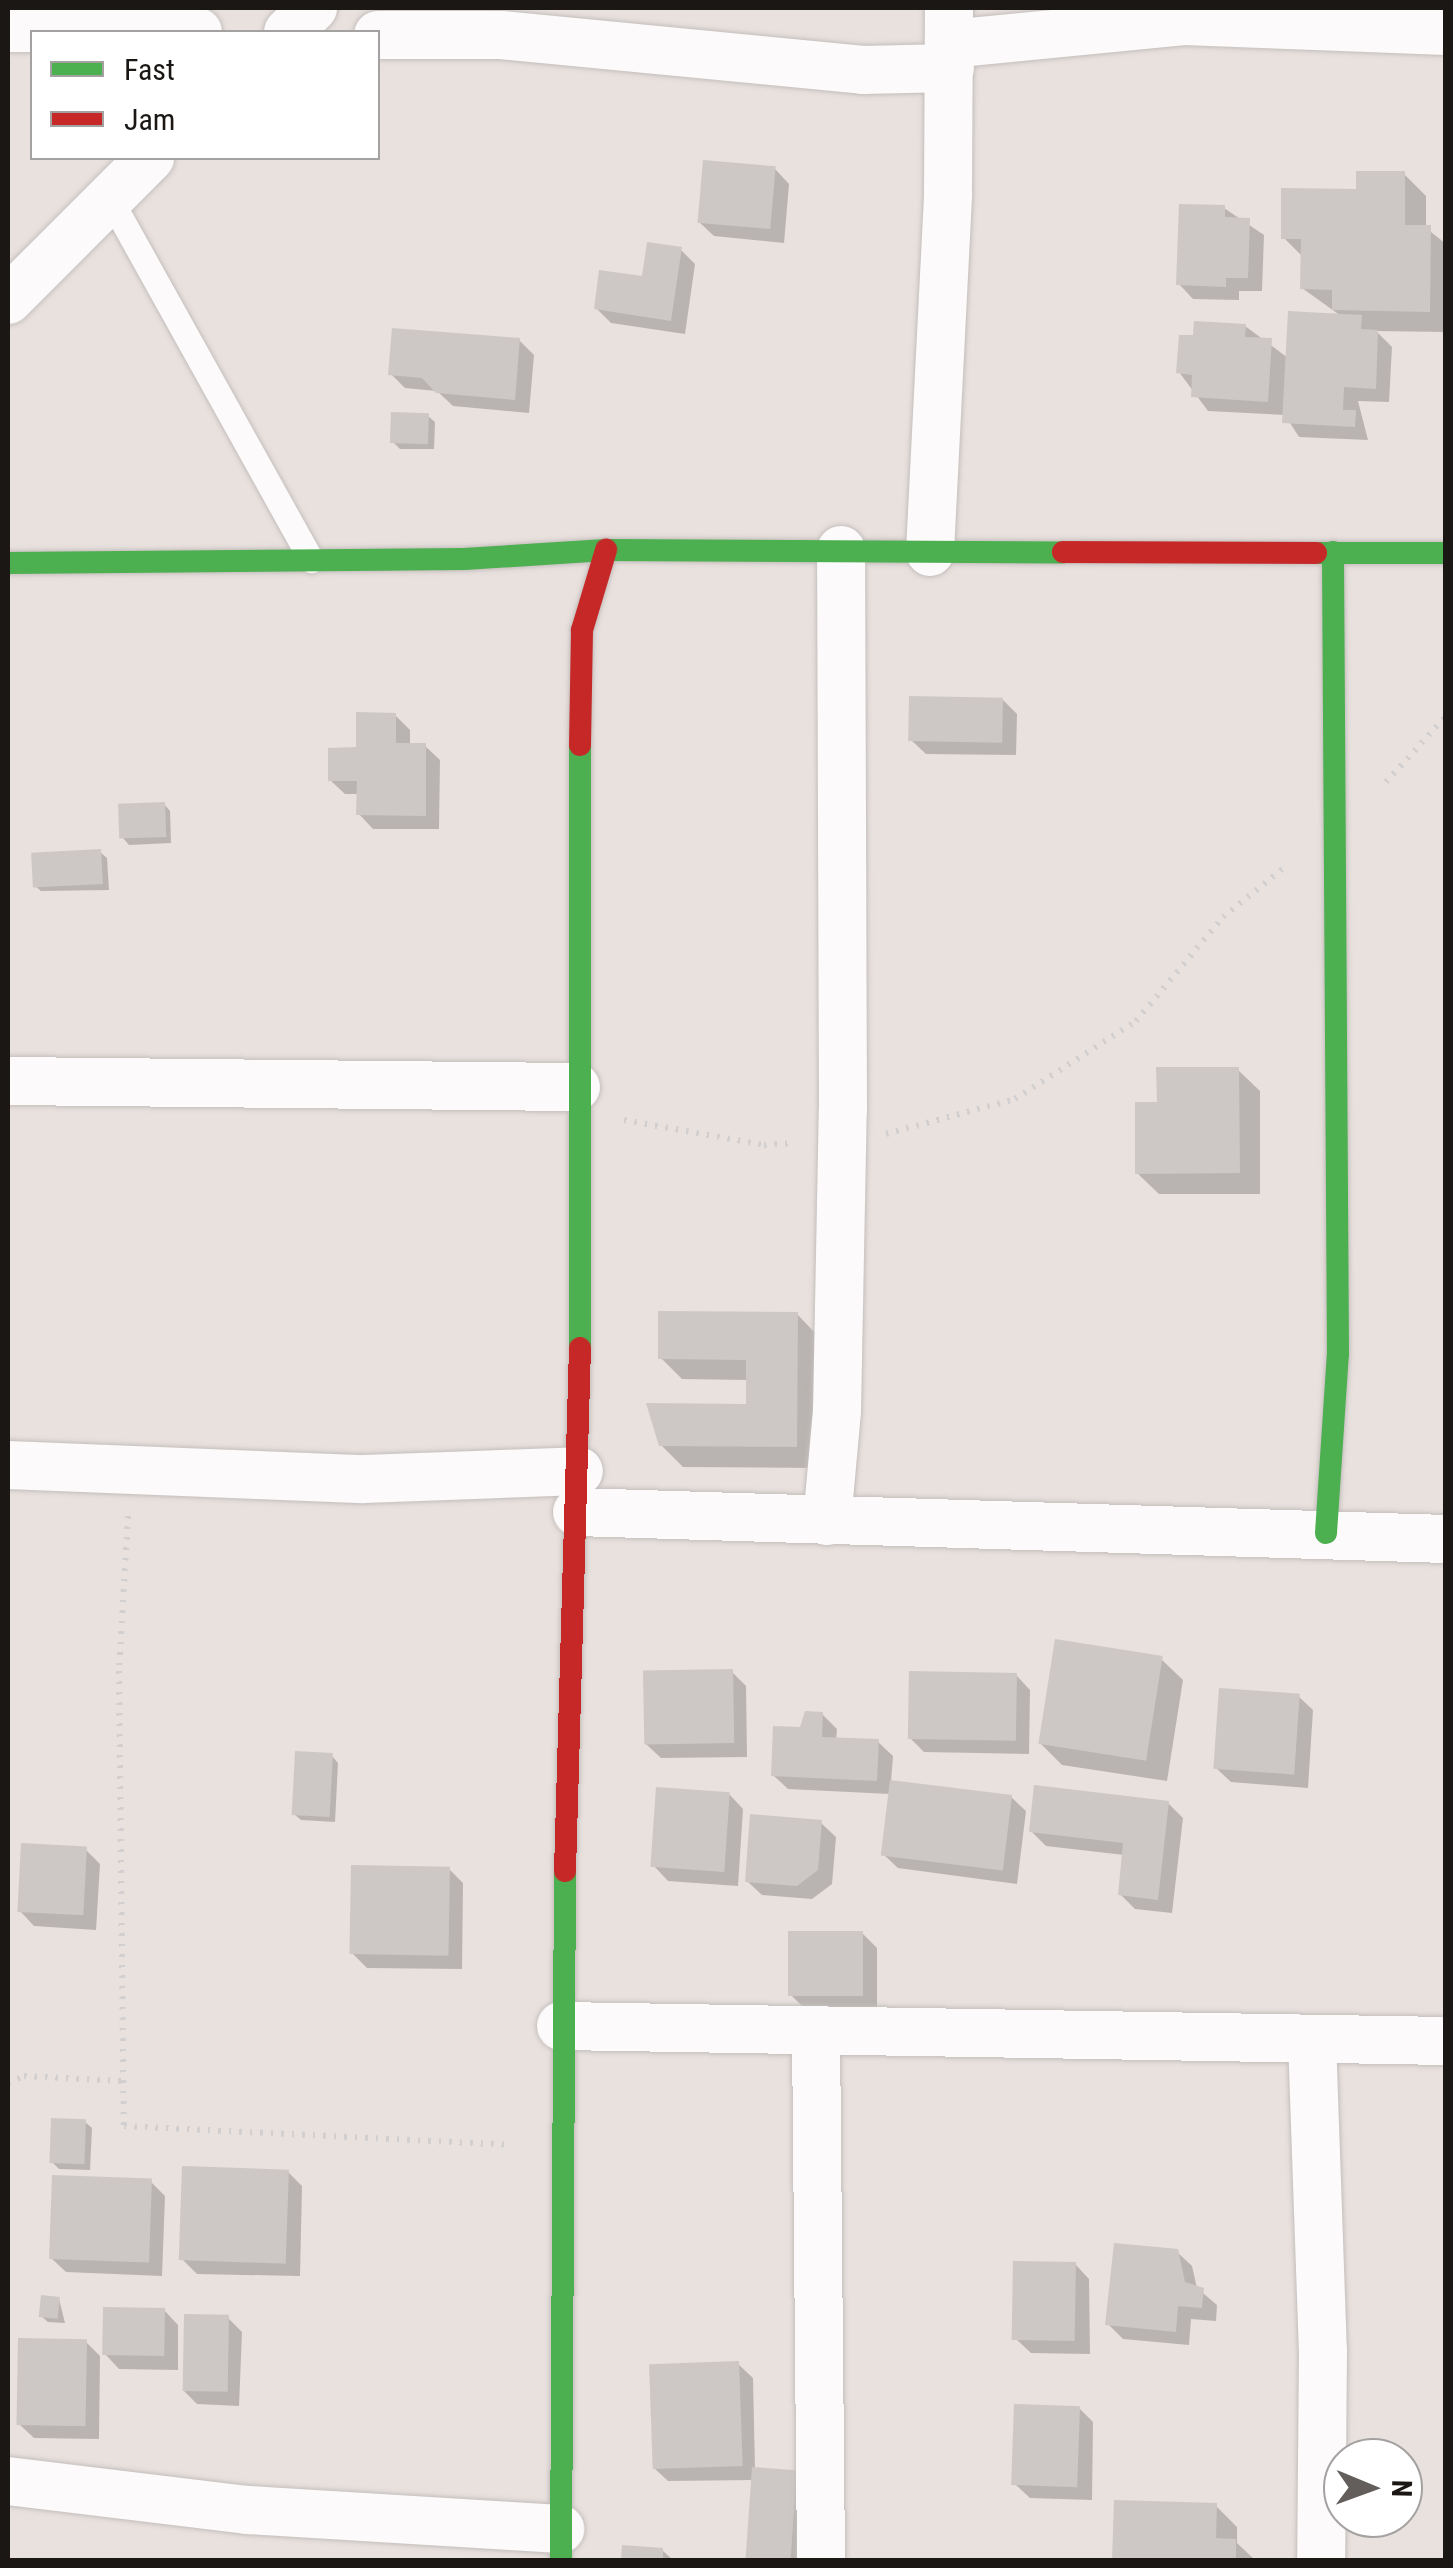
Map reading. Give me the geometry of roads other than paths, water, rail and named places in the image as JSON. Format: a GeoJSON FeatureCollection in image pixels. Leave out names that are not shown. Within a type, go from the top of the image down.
{"type":"FeatureCollection","features":[{"type":"Feature","properties":{"kind":"street"},"geometry":{"type":"LineString","coordinates":[[290,30],[313,8]]}},
{"type":"Feature","properties":{"kind":"street"},"geometry":{"type":"LineString","coordinates":[[380,35],[519,37],[863,70],[950,40],[1184,22],[1446,30]]}},
{"type":"Feature","properties":{"kind":"street"},"geometry":{"type":"LineString","coordinates":[[8,28],[103,30]]}},
{"type":"Feature","properties":{"kind":"street"},"geometry":{"type":"LineString","coordinates":[[930,552],[950,40]]}},
{"type":"Feature","properties":{"kind":"street"},"geometry":{"type":"LineString","coordinates":[[8,300],[108,195],[148,160]]}},
{"type":"Feature","properties":{"kind":"street"},"geometry":{"type":"LineString","coordinates":[[8,2481],[560,2544],[561,2026],[578,1492],[576,1087],[582,630],[606,550]]}},
{"type":"Feature","properties":{"kind":"street"},"geometry":{"type":"LineString","coordinates":[[8,563],[312,560],[606,550],[1446,553]]}},
{"type":"Feature","properties":{"kind":"street"},"geometry":{"type":"LineString","coordinates":[[827,1521],[836,1411],[843,1140],[840,550]]}},
{"type":"Feature","properties":{"kind":"street"},"geometry":{"type":"LineString","coordinates":[[1326,1533],[1338,1354],[1333,552]]}},
{"type":"Feature","properties":{"kind":"street"},"geometry":{"type":"LineString","coordinates":[[8,1081],[576,1087]]}},
{"type":"Feature","properties":{"kind":"street"},"geometry":{"type":"LineString","coordinates":[[8,1465],[578,1492],[827,1521],[1446,1539]]}},
{"type":"Feature","properties":{"kind":"street"},"geometry":{"type":"LineString","coordinates":[[561,2026],[1446,2041]]}},
{"type":"Feature","properties":{"kind":"street"},"geometry":{"type":"LineString","coordinates":[[816,2031],[821,2560]]}},
{"type":"Feature","properties":{"kind":"street"},"geometry":{"type":"LineString","coordinates":[[1312,2039],[1323,2350],[1321,2560]]}},
{"type":"Feature","properties":{"kind":"lane"},"geometry":{"type":"LineString","coordinates":[[108,195],[312,560]]}}]}
